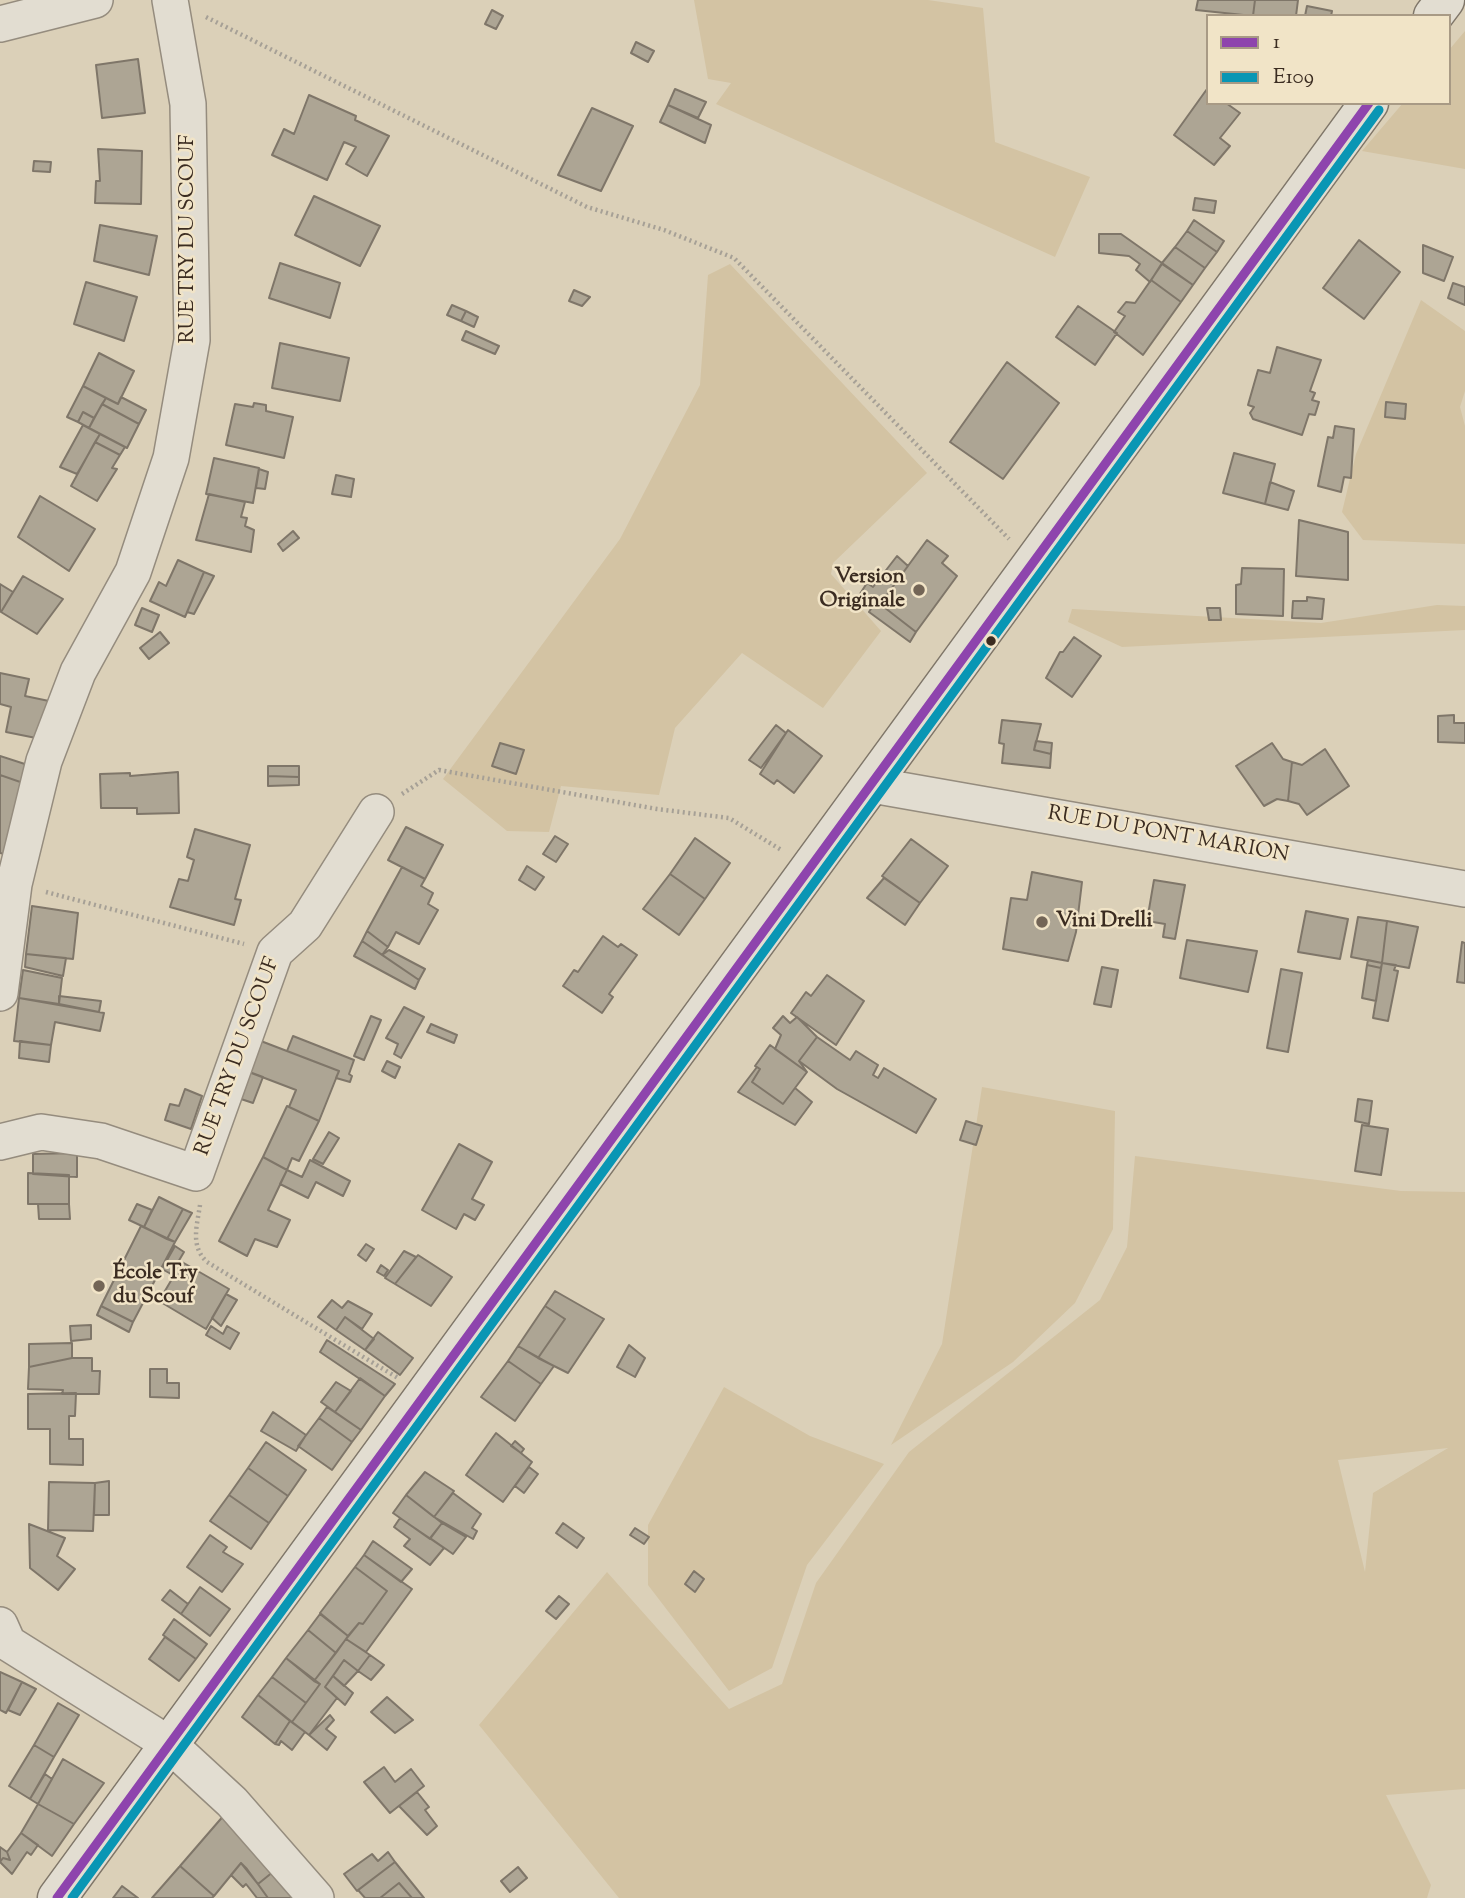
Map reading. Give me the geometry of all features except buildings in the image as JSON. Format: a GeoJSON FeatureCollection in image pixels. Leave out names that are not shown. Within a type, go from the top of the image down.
{"type":"FeatureCollection","features":[{"type":"Feature","properties":{"kind":"main road"},"geometry":{"type":"LineString","coordinates":[[57,1898],[1368,105]]}},
{"type":"Feature","properties":{"kind":"street"},"geometry":{"type":"LineString","coordinates":[[0,24],[95,0]]}},
{"type":"Feature","properties":{"kind":"street","name":"RUE TRY DU SCOUF"},"geometry":{"type":"LineString","coordinates":[[0,993],[7,880],[44,761],[78,672],[133,572],[171,458],[192,340],[188,104],[183,6]]}},
{"type":"Feature","properties":{"kind":"street","name":"RUE DU PONT MARION"},"geometry":{"type":"LineString","coordinates":[[872,785],[1465,889]]}},
{"type":"Feature","properties":{"kind":"street","name":"RUE TRY DU SCOUF"},"geometry":{"type":"LineString","coordinates":[[0,1142],[41,1132],[101,1141],[196,1173],[275,952],[305,925],[376,812]]}},
{"type":"Feature","properties":{"kind":"street"},"geometry":{"type":"LineString","coordinates":[[0,1625],[8,1643],[169,1744],[232,1801],[316,1898]]}},
{"type":"Feature","properties":{"kind":"path"},"geometry":{"type":"LineString","coordinates":[[183,6],[587,206],[664,230],[734,258],[1031,562]]}},
{"type":"Feature","properties":{"kind":"path"},"geometry":{"type":"LineString","coordinates":[[376,812],[439,770],[657,809],[729,818],[810,868]]}},
{"type":"Feature","properties":{"kind":"path"},"geometry":{"type":"LineString","coordinates":[[7,880],[275,952]]}},
{"type":"Feature","properties":{"kind":"path"},"geometry":{"type":"LineString","coordinates":[[196,1173],[201,1197],[195,1243],[199,1254],[425,1394]]}},
{"type":"Feature","properties":{"kind":"shaded area"},"geometry":{"type":"Polygon","coordinates":[[[694,0],[928,0],[983,8],[995,142],[1090,177],[1055,257],[716,104],[731,83],[708,79],[694,0]]]}},
{"type":"Feature","properties":{"kind":"shaded area"},"geometry":{"type":"Polygon","coordinates":[[[1465,31],[1465,169],[1362,151],[1401,105],[1451,105],[1451,48],[1465,31]]]}},
{"type":"Feature","properties":{"kind":"shaded area"},"geometry":{"type":"Polygon","coordinates":[[[730,264],[927,473],[833,563],[831,574],[881,631],[823,708],[742,653],[675,728],[659,795],[561,786],[549,832],[507,831],[443,779],[620,539],[700,385],[708,275],[730,264]]]}},
{"type":"Feature","properties":{"kind":"shaded area"},"geometry":{"type":"Polygon","coordinates":[[[1421,300],[1465,331],[1465,391],[1460,407],[1465,426],[1465,544],[1363,540],[1342,512],[1356,454],[1421,300]]]}},
{"type":"Feature","properties":{"kind":"shaded area"},"geometry":{"type":"Polygon","coordinates":[[[1437,605],[1465,606],[1465,630],[1122,647],[1068,622],[1072,609],[1321,623],[1437,605]]]}},
{"type":"Feature","properties":{"kind":"shaded area"},"geometry":{"type":"Polygon","coordinates":[[[982,1087],[1115,1111],[1113,1229],[1075,1303],[1013,1362],[891,1445],[942,1344],[982,1087]]]}},
{"type":"Feature","properties":{"kind":"shaded area"},"geometry":{"type":"Polygon","coordinates":[[[1135,1156],[1401,1191],[1465,1192],[1465,1789],[1386,1795],[1431,1885],[1427,1898],[619,1898],[479,1725],[607,1572],[729,1709],[782,1684],[816,1583],[909,1452],[1100,1300],[1127,1247],[1135,1156]],[[1448,1448],[1338,1460],[1365,1572],[1373,1493],[1448,1448]]]}},
{"type":"Feature","properties":{"kind":"shaded area"},"geometry":{"type":"Polygon","coordinates":[[[724,1387],[810,1436],[884,1464],[807,1565],[772,1668],[729,1691],[648,1585],[648,1525],[724,1387]]]}},
{"type":"Feature","properties":{"kind":"transit line","name":"1"},"geometry":{"type":"LineString","coordinates":[[57,1898],[1368,105]]}},
{"type":"Feature","properties":{"kind":"transit line","name":"E109"},"geometry":{"type":"LineString","coordinates":[[72,1898],[1379,110]]}},
{"type":"Feature","properties":{"kind":"place","name":"Version Originale"},"geometry":{"type":"Point","coordinates":[919,590]}},
{"type":"Feature","properties":{"kind":"place","name":"Vini Drelli"},"geometry":{"type":"Point","coordinates":[1042,922]}},
{"type":"Feature","properties":{"kind":"place","name":"École Try du Scouf"},"geometry":{"type":"Point","coordinates":[99,1286]}}]}
